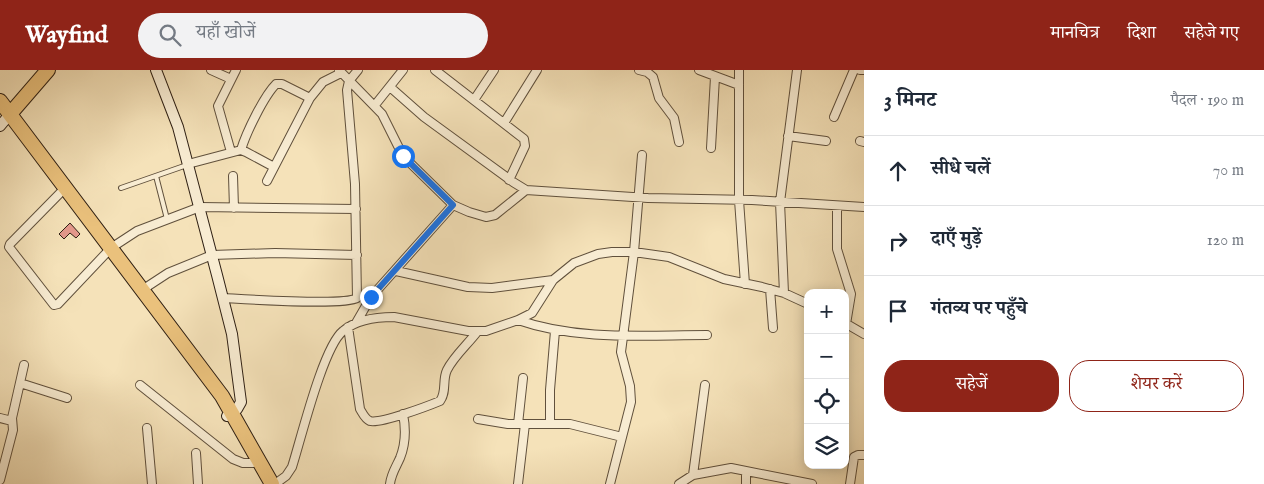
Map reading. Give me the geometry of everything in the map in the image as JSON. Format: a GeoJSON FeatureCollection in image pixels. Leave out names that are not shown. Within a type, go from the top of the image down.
{"type":"FeatureCollection","features":[{"type":"Feature","properties":{"kind":"highway"},"geometry":{"type":"LineString","coordinates":[[3,113],[38,70]]}},
{"type":"Feature","properties":{"kind":"highway"},"geometry":{"type":"LineString","coordinates":[[3,113],[48,70]]}},
{"type":"Feature","properties":{"kind":"highway"},"geometry":{"type":"LineString","coordinates":[[3,113],[109,250],[229,415],[273,484]]}},
{"type":"Feature","properties":{"kind":"highway"},"geometry":{"type":"LineString","coordinates":[[109,250],[142,290],[222,396],[229,415],[264,484]]}},
{"type":"Feature","properties":{"kind":"street"},"geometry":{"type":"LineString","coordinates":[[156,70],[171,107],[188,164],[232,334],[241,397],[240,405],[229,415]]}},
{"type":"Feature","properties":{"kind":"street"},"geometry":{"type":"LineString","coordinates":[[211,70],[231,79]]}},
{"type":"Feature","properties":{"kind":"street"},"geometry":{"type":"LineString","coordinates":[[231,152],[218,109],[220,101],[236,70]]}},
{"type":"Feature","properties":{"kind":"street"},"geometry":{"type":"LineString","coordinates":[[223,298],[295,301],[355,300],[357,296],[356,209],[347,90],[348,81],[358,70]]}},
{"type":"Feature","properties":{"kind":"street"},"geometry":{"type":"LineString","coordinates":[[375,105],[403,70]]}},
{"type":"Feature","properties":{"kind":"street"},"geometry":{"type":"LineString","coordinates":[[435,70],[447,74],[474,100],[522,136],[525,142],[523,151],[509,180]]}},
{"type":"Feature","properties":{"kind":"street"},"geometry":{"type":"LineString","coordinates":[[474,100],[494,70]]}},
{"type":"Feature","properties":{"kind":"street"},"geometry":{"type":"LineString","coordinates":[[504,122],[537,70]]}},
{"type":"Feature","properties":{"kind":"street"},"geometry":{"type":"LineString","coordinates":[[639,70],[647,72],[653,77],[659,98],[676,122],[679,142]]}},
{"type":"Feature","properties":{"kind":"street"},"geometry":{"type":"LineString","coordinates":[[699,70],[739,85]]}},
{"type":"Feature","properties":{"kind":"street"},"geometry":{"type":"LineString","coordinates":[[739,70],[739,200],[745,284]]}},
{"type":"Feature","properties":{"kind":"street"},"geometry":{"type":"LineString","coordinates":[[784,293],[780,202],[797,70]]}},
{"type":"Feature","properties":{"kind":"street"},"geometry":{"type":"LineString","coordinates":[[834,117],[854,70]]}},
{"type":"Feature","properties":{"kind":"street"},"geometry":{"type":"LineString","coordinates":[[268,181],[310,98],[323,82],[340,71],[382,114],[403,156],[453,205],[470,212],[491,216],[495,215],[526,190]]}},
{"type":"Feature","properties":{"kind":"street"},"geometry":{"type":"LineString","coordinates":[[711,148],[714,77]]}},
{"type":"Feature","properties":{"kind":"street"},"geometry":{"type":"LineString","coordinates":[[241,150],[243,142],[276,84],[282,84],[310,98]]}},
{"type":"Feature","properties":{"kind":"street"},"geometry":{"type":"LineString","coordinates":[[390,87],[424,116],[509,180],[526,190],[864,207]]}},
{"type":"Feature","properties":{"kind":"street"},"geometry":{"type":"LineString","coordinates":[[788,136],[826,141]]}},
{"type":"Feature","properties":{"kind":"street"},"geometry":{"type":"LineString","coordinates":[[188,164],[241,150],[274,167]]}},
{"type":"Feature","properties":{"kind":"street"},"geometry":{"type":"LineString","coordinates":[[610,484],[631,402],[630,386],[621,352],[634,252],[642,155]]}},
{"type":"Feature","properties":{"kind":"street"},"geometry":{"type":"LineString","coordinates":[[233,176],[234,208]]}},
{"type":"Feature","properties":{"kind":"street"},"geometry":{"type":"LineString","coordinates":[[63,190],[9,247],[52,304],[58,304],[109,250],[137,231],[200,207],[356,209]]}},
{"type":"Feature","properties":{"kind":"street"},"geometry":{"type":"LineString","coordinates":[[273,484],[286,476],[292,467],[327,355],[337,337],[352,325],[371,297],[453,205]]}},
{"type":"Feature","properties":{"kind":"street"},"geometry":{"type":"LineString","coordinates":[[837,206],[837,249],[849,289]]}},
{"type":"Feature","properties":{"kind":"street"},"geometry":{"type":"LineString","coordinates":[[352,325],[383,317],[394,317],[478,332],[518,320],[532,313],[553,280],[566,268],[584,258],[612,252],[634,252],[669,257],[724,280],[770,289],[804,302]]}},
{"type":"Feature","properties":{"kind":"street"},"geometry":{"type":"LineString","coordinates":[[142,290],[168,272],[212,255],[275,253],[357,255]]}},
{"type":"Feature","properties":{"kind":"street"},"geometry":{"type":"LineString","coordinates":[[396,271],[468,287],[492,288],[553,280]]}},
{"type":"Feature","properties":{"kind":"street"},"geometry":{"type":"LineString","coordinates":[[770,289],[773,328]]}},
{"type":"Feature","properties":{"kind":"street"},"geometry":{"type":"LineString","coordinates":[[518,320],[541,328],[571,333],[708,335]]}},
{"type":"Feature","properties":{"kind":"street"},"geometry":{"type":"LineString","coordinates":[[352,325],[358,399],[364,416],[374,422],[403,414],[442,399],[444,379],[448,368],[478,332]]}},
{"type":"Feature","properties":{"kind":"street"},"geometry":{"type":"LineString","coordinates":[[849,325],[864,334]]}},
{"type":"Feature","properties":{"kind":"street"},"geometry":{"type":"LineString","coordinates":[[550,423],[550,390],[555,331]]}},
{"type":"Feature","properties":{"kind":"street"},"geometry":{"type":"LineString","coordinates":[[0,480],[13,430],[12,420],[24,365]]}},
{"type":"Feature","properties":{"kind":"street"},"geometry":{"type":"LineString","coordinates":[[518,484],[523,378]]}},
{"type":"Feature","properties":{"kind":"street"},"geometry":{"type":"LineString","coordinates":[[20,383],[67,398]]}},
{"type":"Feature","properties":{"kind":"street"},"geometry":{"type":"LineString","coordinates":[[140,385],[233,459],[244,463],[252,463]]}},
{"type":"Feature","properties":{"kind":"street"},"geometry":{"type":"LineString","coordinates":[[693,475],[705,385]]}},
{"type":"Feature","properties":{"kind":"street"},"geometry":{"type":"LineString","coordinates":[[390,484],[406,435],[403,414]]}},
{"type":"Feature","properties":{"kind":"street"},"geometry":{"type":"LineString","coordinates":[[0,418],[12,420]]}},
{"type":"Feature","properties":{"kind":"street"},"geometry":{"type":"LineString","coordinates":[[478,419],[522,424],[570,424],[622,438]]}},
{"type":"Feature","properties":{"kind":"street"},"geometry":{"type":"LineString","coordinates":[[147,428],[152,484]]}},
{"type":"Feature","properties":{"kind":"street"},"geometry":{"type":"LineString","coordinates":[[196,453],[198,484]]}},
{"type":"Feature","properties":{"kind":"street"},"geometry":{"type":"LineString","coordinates":[[850,484],[853,458],[858,455],[864,455]]}},
{"type":"Feature","properties":{"kind":"street"},"geometry":{"type":"LineString","coordinates":[[679,484],[693,475],[731,468],[812,484]]}},
{"type":"Feature","properties":{"kind":"street"},"geometry":{"type":"LineString","coordinates":[[746,471],[746,484]]}},
{"type":"Feature","properties":{"kind":"lane"},"geometry":{"type":"LineString","coordinates":[[121,188],[188,164]]}},
{"type":"Feature","properties":{"kind":"lane"},"geometry":{"type":"LineString","coordinates":[[156,176],[167,219]]}},
{"type":"Feature","properties":{"kind":"building"},"geometry":{"type":"Polygon","coordinates":[[[70,223],[80,234],[76,238],[70,233],[64,239],[59,234],[70,223]]]}},
{"type":"Feature","properties":{"kind":"route"},"geometry":{"type":"LineString","coordinates":[[371,297],[453,205],[403,156]]}}]}
